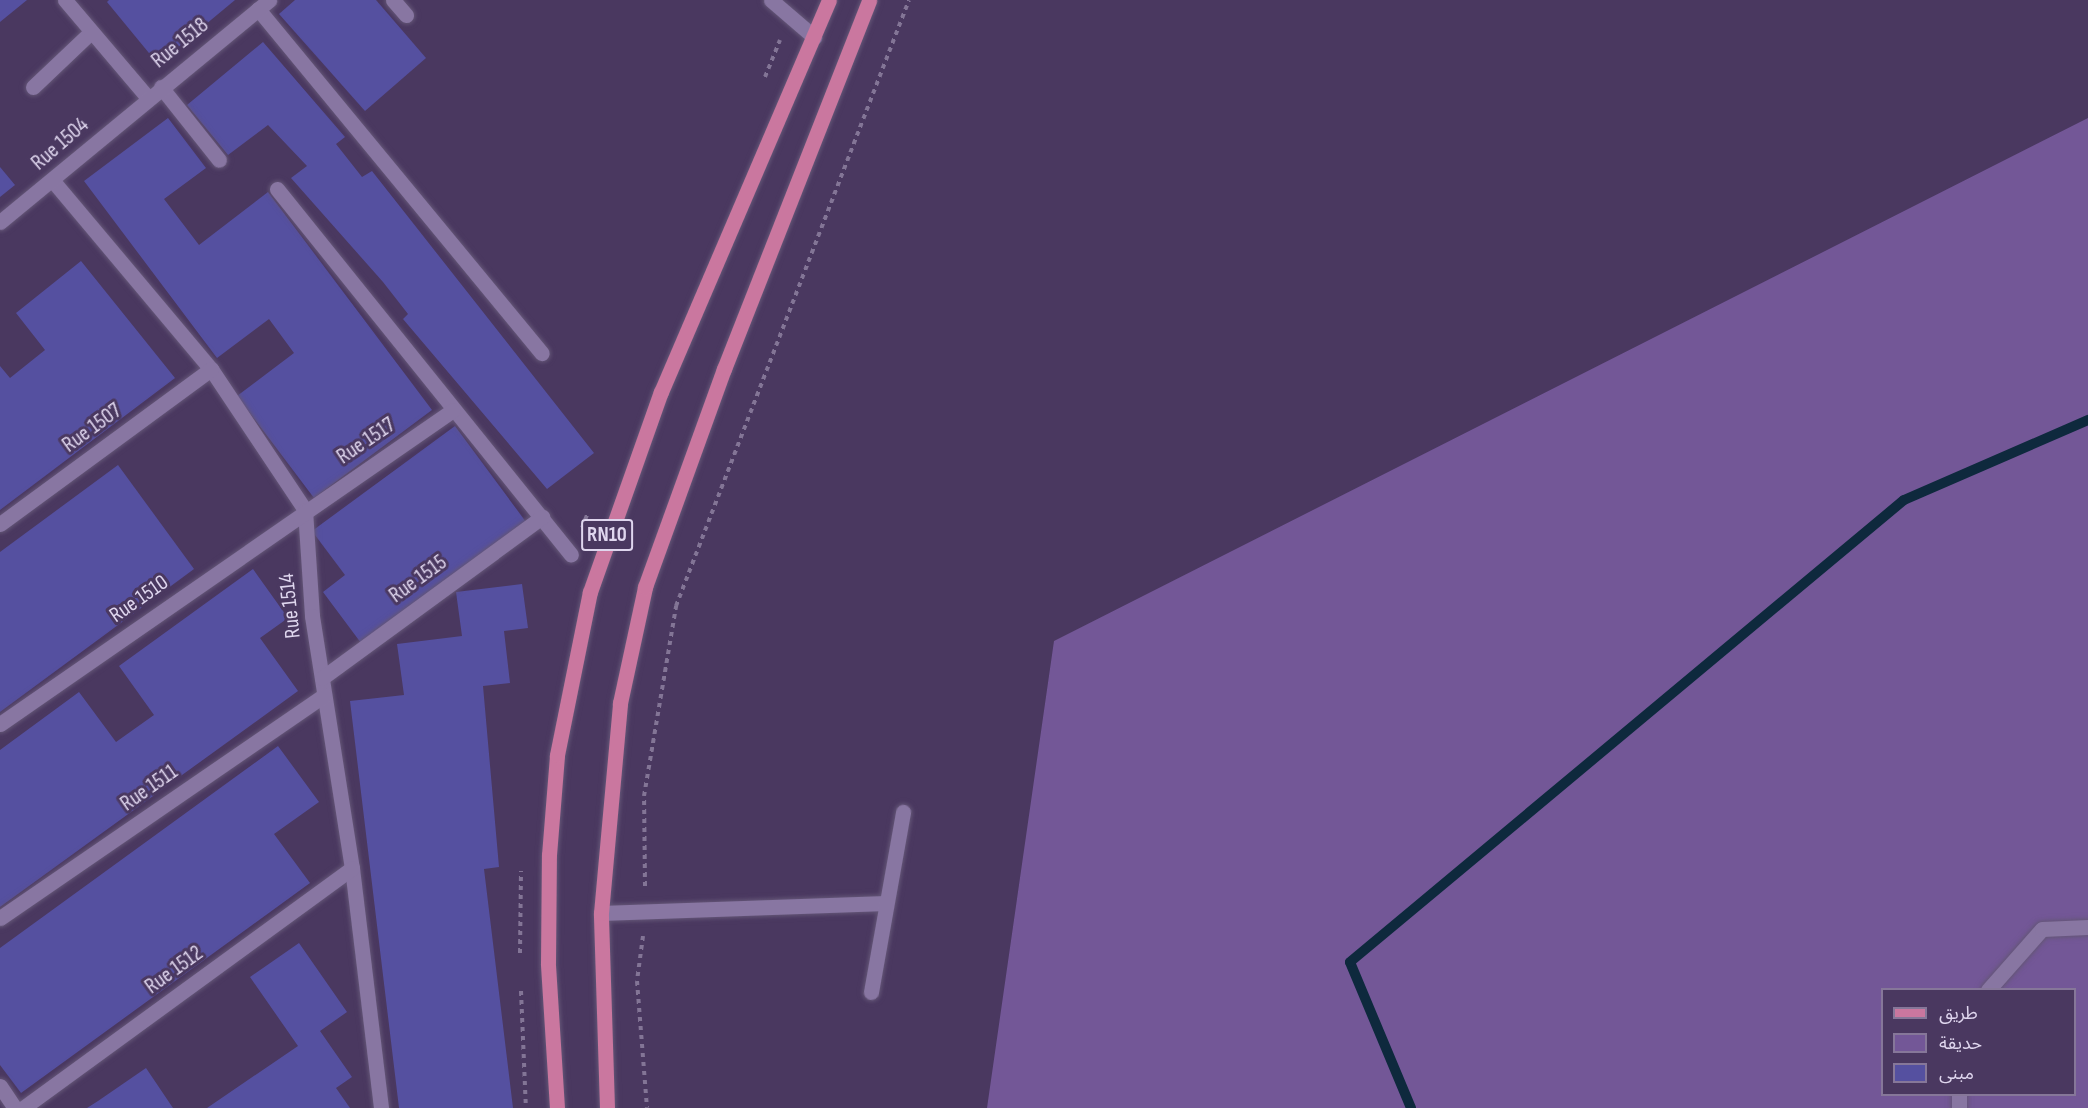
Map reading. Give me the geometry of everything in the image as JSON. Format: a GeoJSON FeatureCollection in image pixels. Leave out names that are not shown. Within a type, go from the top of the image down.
{"type":"FeatureCollection","features":[{"type":"Feature","properties":{"kind":"main road","name":"RN10"},"geometry":{"type":"LineString","coordinates":[[557,1108],[548,963],[549,855],[557,755],[590,592],[661,392],[829,0]]}},
{"type":"Feature","properties":{"kind":"main road","name":"RN10"},"geometry":{"type":"LineString","coordinates":[[607,1108],[601,913],[621,703],[645,587],[724,369],[869,0]]}},
{"type":"Feature","properties":{"kind":"street"},"geometry":{"type":"LineString","coordinates":[[65,0],[90,33],[148,98]]}},
{"type":"Feature","properties":{"kind":"street"},"geometry":{"type":"LineString","coordinates":[[393,0],[406,15]]}},
{"type":"Feature","properties":{"kind":"street"},"geometry":{"type":"LineString","coordinates":[[771,0],[814,37]]}},
{"type":"Feature","properties":{"kind":"street"},"geometry":{"type":"LineString","coordinates":[[264,5],[542,353]]}},
{"type":"Feature","properties":{"kind":"street","name":"Rue 1518"},"geometry":{"type":"LineString","coordinates":[[148,98],[264,5]]}},
{"type":"Feature","properties":{"kind":"street"},"geometry":{"type":"LineString","coordinates":[[33,87],[90,33]]}},
{"type":"Feature","properties":{"kind":"street"},"geometry":{"type":"LineString","coordinates":[[161,87],[219,160]]}},
{"type":"Feature","properties":{"kind":"street","name":"Rue 1504"},"geometry":{"type":"LineString","coordinates":[[0,222],[53,181],[148,98]]}},
{"type":"Feature","properties":{"kind":"street","name":"Rue 1514"},"geometry":{"type":"LineString","coordinates":[[53,181],[211,369],[304,510],[324,695],[352,868],[381,1108]]}},
{"type":"Feature","properties":{"kind":"street"},"geometry":{"type":"LineString","coordinates":[[277,189],[571,555]]}},
{"type":"Feature","properties":{"kind":"street","name":"Rue 1507"},"geometry":{"type":"LineString","coordinates":[[0,524],[211,369]]}},
{"type":"Feature","properties":{"kind":"street","name":"Rue 1517"},"geometry":{"type":"LineString","coordinates":[[304,510],[453,410]]}},
{"type":"Feature","properties":{"kind":"street","name":"Rue 1510"},"geometry":{"type":"LineString","coordinates":[[0,724],[304,510]]}},
{"type":"Feature","properties":{"kind":"street","name":"Rue 1515"},"geometry":{"type":"LineString","coordinates":[[322,678],[542,517]]}},
{"type":"Feature","properties":{"kind":"street","name":"Rue 1511"},"geometry":{"type":"LineString","coordinates":[[0,918],[324,695]]}},
{"type":"Feature","properties":{"kind":"street"},"geometry":{"type":"LineString","coordinates":[[871,992],[903,812]]}},
{"type":"Feature","properties":{"kind":"street","name":"Rue 1512"},"geometry":{"type":"LineString","coordinates":[[23,1108],[352,868]]}},
{"type":"Feature","properties":{"kind":"street"},"geometry":{"type":"LineString","coordinates":[[601,913],[645,914],[886,903]]}},
{"type":"Feature","properties":{"kind":"street"},"geometry":{"type":"LineString","coordinates":[[1990,988],[2042,929],[2088,927]]}},
{"type":"Feature","properties":{"kind":"street"},"geometry":{"type":"LineString","coordinates":[[0,1086],[15,1108]]}},
{"type":"Feature","properties":{"kind":"path"},"geometry":{"type":"LineString","coordinates":[[647,1108],[637,981],[645,914],[644,796],[676,606],[909,0]]}},
{"type":"Feature","properties":{"kind":"green space"},"geometry":{"type":"Polygon","coordinates":[[[2088,118],[2088,1108],[987,1108],[1054,641],[2088,118]]]}},
{"type":"Feature","properties":{"kind":"building"},"geometry":{"type":"Polygon","coordinates":[[[0,0],[27,0],[0,22],[0,0]]]}},
{"type":"Feature","properties":{"kind":"building"},"geometry":{"type":"Polygon","coordinates":[[[109,0],[235,0],[158,64],[107,2],[109,0]]]}},
{"type":"Feature","properties":{"kind":"building"},"geometry":{"type":"Polygon","coordinates":[[[295,0],[376,0],[426,58],[365,111],[279,14],[295,0]]]}},
{"type":"Feature","properties":{"kind":"building"},"geometry":{"type":"Polygon","coordinates":[[[263,42],[345,137],[336,144],[362,177],[372,171],[594,453],[547,489],[403,319],[408,314],[383,282],[291,178],[307,166],[268,125],[228,155],[187,105],[263,42]]]}},
{"type":"Feature","properties":{"kind":"building"},"geometry":{"type":"Polygon","coordinates":[[[168,118],[206,168],[164,199],[199,245],[268,192],[432,410],[314,498],[237,396],[294,353],[269,319],[217,358],[84,181],[168,118]]]}},
{"type":"Feature","properties":{"kind":"building"},"geometry":{"type":"Polygon","coordinates":[[[0,167],[15,185],[0,197],[0,167]]]}},
{"type":"Feature","properties":{"kind":"building"},"geometry":{"type":"Polygon","coordinates":[[[81,261],[175,378],[0,510],[0,366],[10,378],[45,350],[16,313],[81,261]]]}},
{"type":"Feature","properties":{"kind":"building"},"geometry":{"type":"Polygon","coordinates":[[[455,426],[526,522],[361,643],[323,592],[345,575],[312,531],[455,426]]]}},
{"type":"Feature","properties":{"kind":"building"},"geometry":{"type":"Polygon","coordinates":[[[118,465],[194,569],[0,712],[0,552],[118,465]]]}},
{"type":"Feature","properties":{"kind":"building"},"geometry":{"type":"Polygon","coordinates":[[[253,569],[288,618],[260,638],[298,691],[0,907],[0,750],[79,692],[116,742],[154,715],[119,666],[253,569]]]}},
{"type":"Feature","properties":{"kind":"building"},"geometry":{"type":"Polygon","coordinates":[[[522,584],[528,628],[504,631],[510,683],[483,686],[499,867],[484,869],[513,1108],[399,1108],[350,701],[404,695],[397,644],[462,636],[456,592],[522,584]]]}},
{"type":"Feature","properties":{"kind":"building"},"geometry":{"type":"Polygon","coordinates":[[[278,746],[319,802],[274,834],[310,883],[21,1093],[0,1065],[0,948],[278,746]]]}},
{"type":"Feature","properties":{"kind":"building"},"geometry":{"type":"Polygon","coordinates":[[[299,943],[347,1012],[320,1031],[352,1077],[336,1088],[350,1108],[207,1108],[298,1046],[250,977],[299,943]]]}},
{"type":"Feature","properties":{"kind":"building"},"geometry":{"type":"Polygon","coordinates":[[[146,1068],[173,1108],[87,1108],[98,1101],[146,1068]]]}},
{"type":"Feature","properties":{"kind":"waterway"},"geometry":{"type":"LineString","coordinates":[[1411,1108],[1350,962],[1904,500],[2088,420]]}}]}
